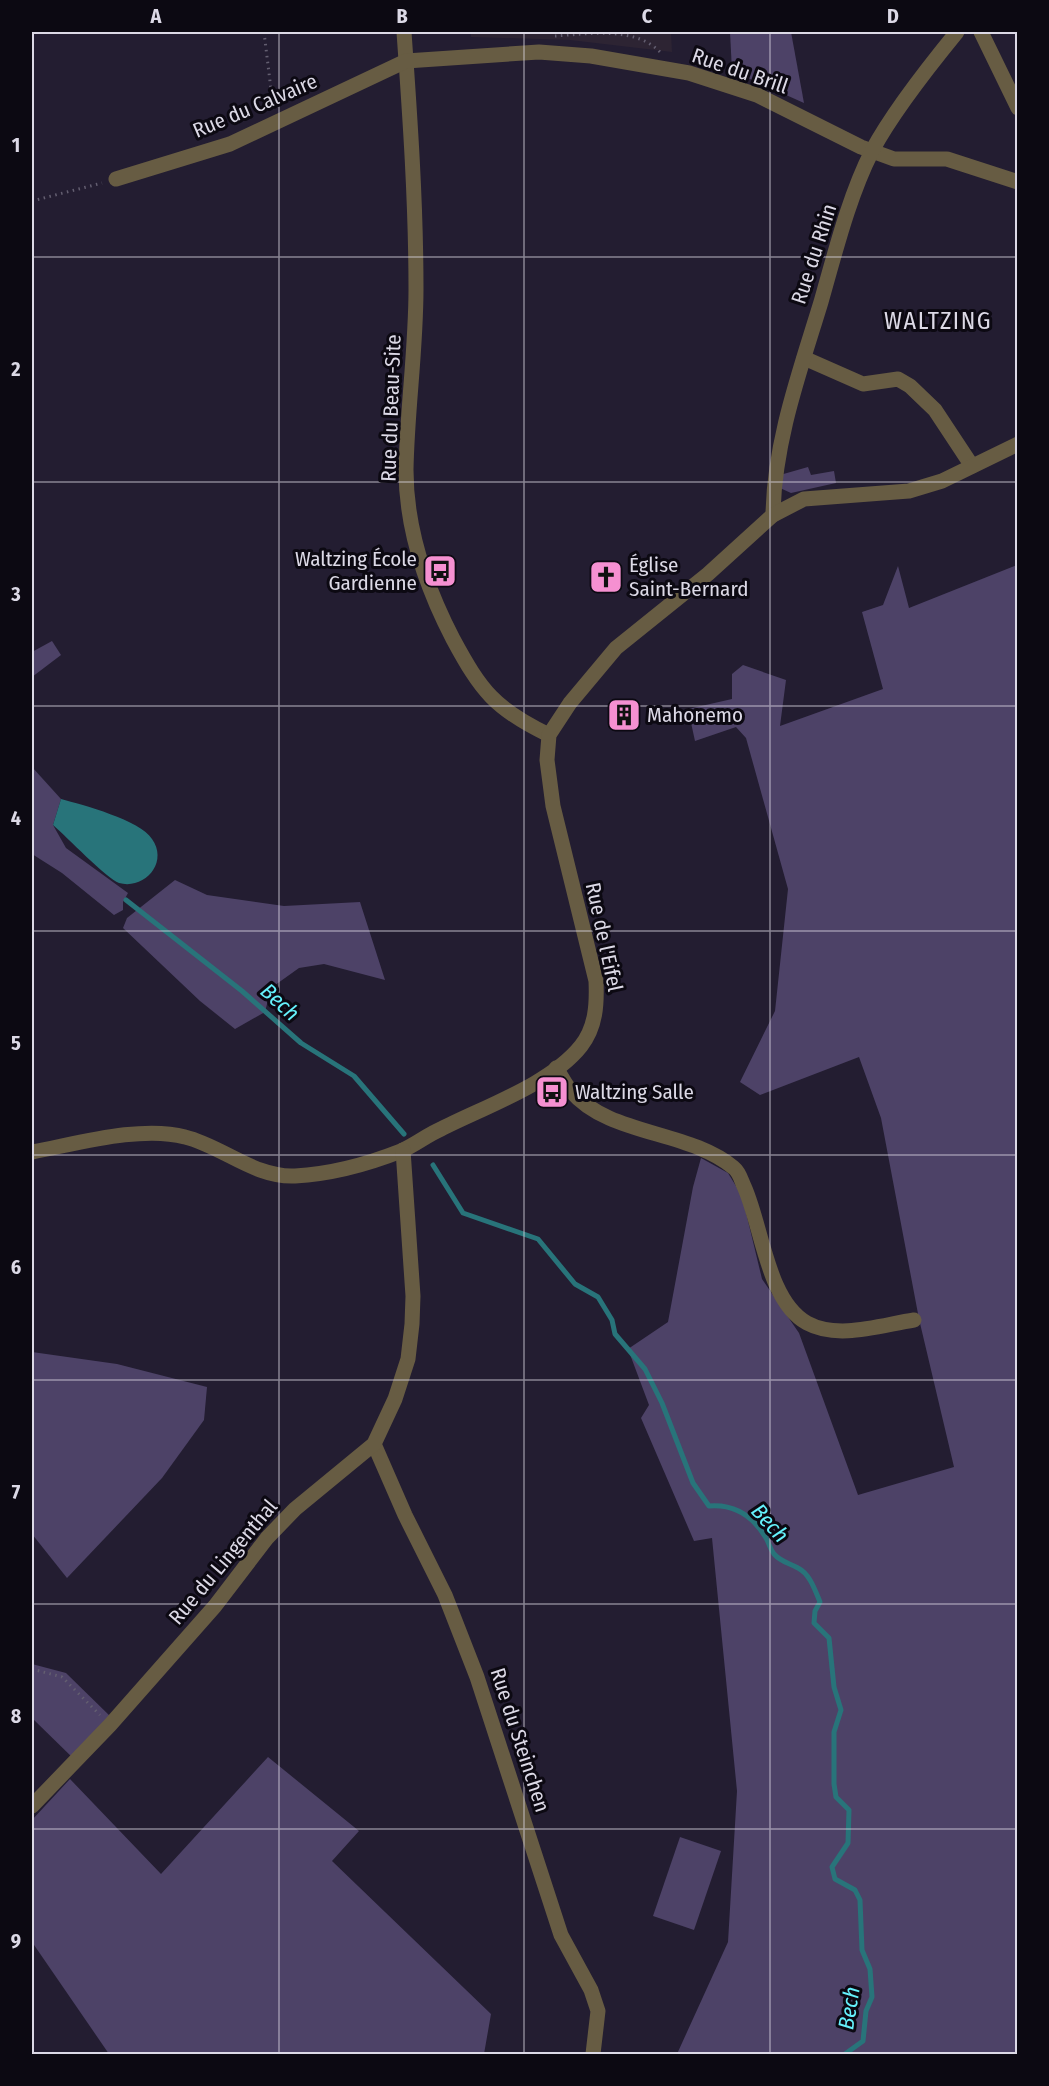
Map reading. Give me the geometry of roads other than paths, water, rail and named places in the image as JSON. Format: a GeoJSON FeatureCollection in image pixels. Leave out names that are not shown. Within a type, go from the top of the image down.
{"type":"FeatureCollection","features":[{"type":"Feature","properties":{"kind":"street","name":"Rue du Beau-Site"},"geometry":{"type":"LineString","coordinates":[[404,32],[416,225],[416,321],[406,472],[418,554],[434,602],[477,681],[508,714],[549,735]]}},
{"type":"Feature","properties":{"kind":"street","name":"Rue du Rhin"},"geometry":{"type":"LineString","coordinates":[[773,515],[774,476],[804,358],[837,247],[872,151],[957,32]]}},
{"type":"Feature","properties":{"kind":"street"},"geometry":{"type":"LineString","coordinates":[[981,32],[987,49],[1017,108]]}},
{"type":"Feature","properties":{"kind":"street","name":"Rue du Brill"},"geometry":{"type":"LineString","coordinates":[[406,61],[539,52],[655,66],[690,73],[757,95],[872,151],[894,159],[947,159],[1017,182]]}},
{"type":"Feature","properties":{"kind":"street","name":"Rue du Calvaire"},"geometry":{"type":"LineString","coordinates":[[116,179],[230,144],[406,61]]}},
{"type":"Feature","properties":{"kind":"street"},"geometry":{"type":"LineString","coordinates":[[804,358],[863,384],[898,379],[910,386],[935,410],[972,466]]}},
{"type":"Feature","properties":{"kind":"street"},"geometry":{"type":"LineString","coordinates":[[549,735],[570,703],[616,648],[716,567],[773,515],[804,499],[909,491],[942,481],[1017,444]]}},
{"type":"Feature","properties":{"kind":"street","name":"Rue de l'Eifel"},"geometry":{"type":"LineString","coordinates":[[32,1152],[144,1134],[183,1136],[220,1149],[260,1171],[293,1176],[357,1166],[403,1150],[539,1081],[556,1068],[581,1046],[591,1029],[597,1000],[596,981],[553,806],[547,760],[549,735]]}},
{"type":"Feature","properties":{"kind":"street"},"geometry":{"type":"LineString","coordinates":[[556,1068],[572,1092],[601,1114],[704,1150],[736,1169],[748,1194],[772,1276],[787,1303],[806,1323],[839,1332],[914,1320]]}},
{"type":"Feature","properties":{"kind":"street","name":"Rue du Lingenthal"},"geometry":{"type":"LineString","coordinates":[[32,1806],[110,1725],[215,1606],[267,1538],[295,1509],[374,1444],[399,1389],[408,1359],[412,1324],[412,1287],[403,1150]]}},
{"type":"Feature","properties":{"kind":"street","name":"Rue du Steinchen"},"geometry":{"type":"LineString","coordinates":[[374,1444],[405,1515],[445,1595],[477,1677],[561,1935],[591,1990],[598,2011],[593,2055]]}},
{"type":"Feature","properties":{"kind":"waterway","name":"Bech"},"geometry":{"type":"LineString","coordinates":[[126,900],[242,991],[301,1043],[354,1076],[404,1134]]}},
{"type":"Feature","properties":{"kind":"waterway","name":"Bech"},"geometry":{"type":"LineString","coordinates":[[433,1165],[463,1213],[538,1239],[575,1284],[598,1297],[612,1320],[615,1334],[645,1369],[662,1403],[693,1483],[709,1506],[735,1509],[749,1518],[761,1530],[774,1554],[782,1561],[802,1571],[814,1588],[820,1602],[815,1611],[814,1623],[829,1638],[834,1687],[841,1710],[834,1732],[836,1797],[849,1810],[848,1843],[832,1867],[835,1879],[855,1890],[860,1900],[862,1950],[870,1969],[872,1997],[866,2011],[863,2041],[845,2054]]}},
{"type":"Feature","properties":{"kind":"place","name":"Waltzing École Gardienne"},"geometry":{"type":"Point","coordinates":[440,571]}},
{"type":"Feature","properties":{"kind":"place","name":"Église Saint-Bernard"},"geometry":{"type":"Point","coordinates":[606,577]}},
{"type":"Feature","properties":{"kind":"place","name":"Mahonemo"},"geometry":{"type":"Point","coordinates":[624,715]}},
{"type":"Feature","properties":{"kind":"place","name":"Waltzing Salle"},"geometry":{"type":"Point","coordinates":[552,1092]}},
{"type":"Feature","properties":{"kind":"district","name":"WALTZING"},"geometry":{"type":"Point","coordinates":[938,321]}}]}
